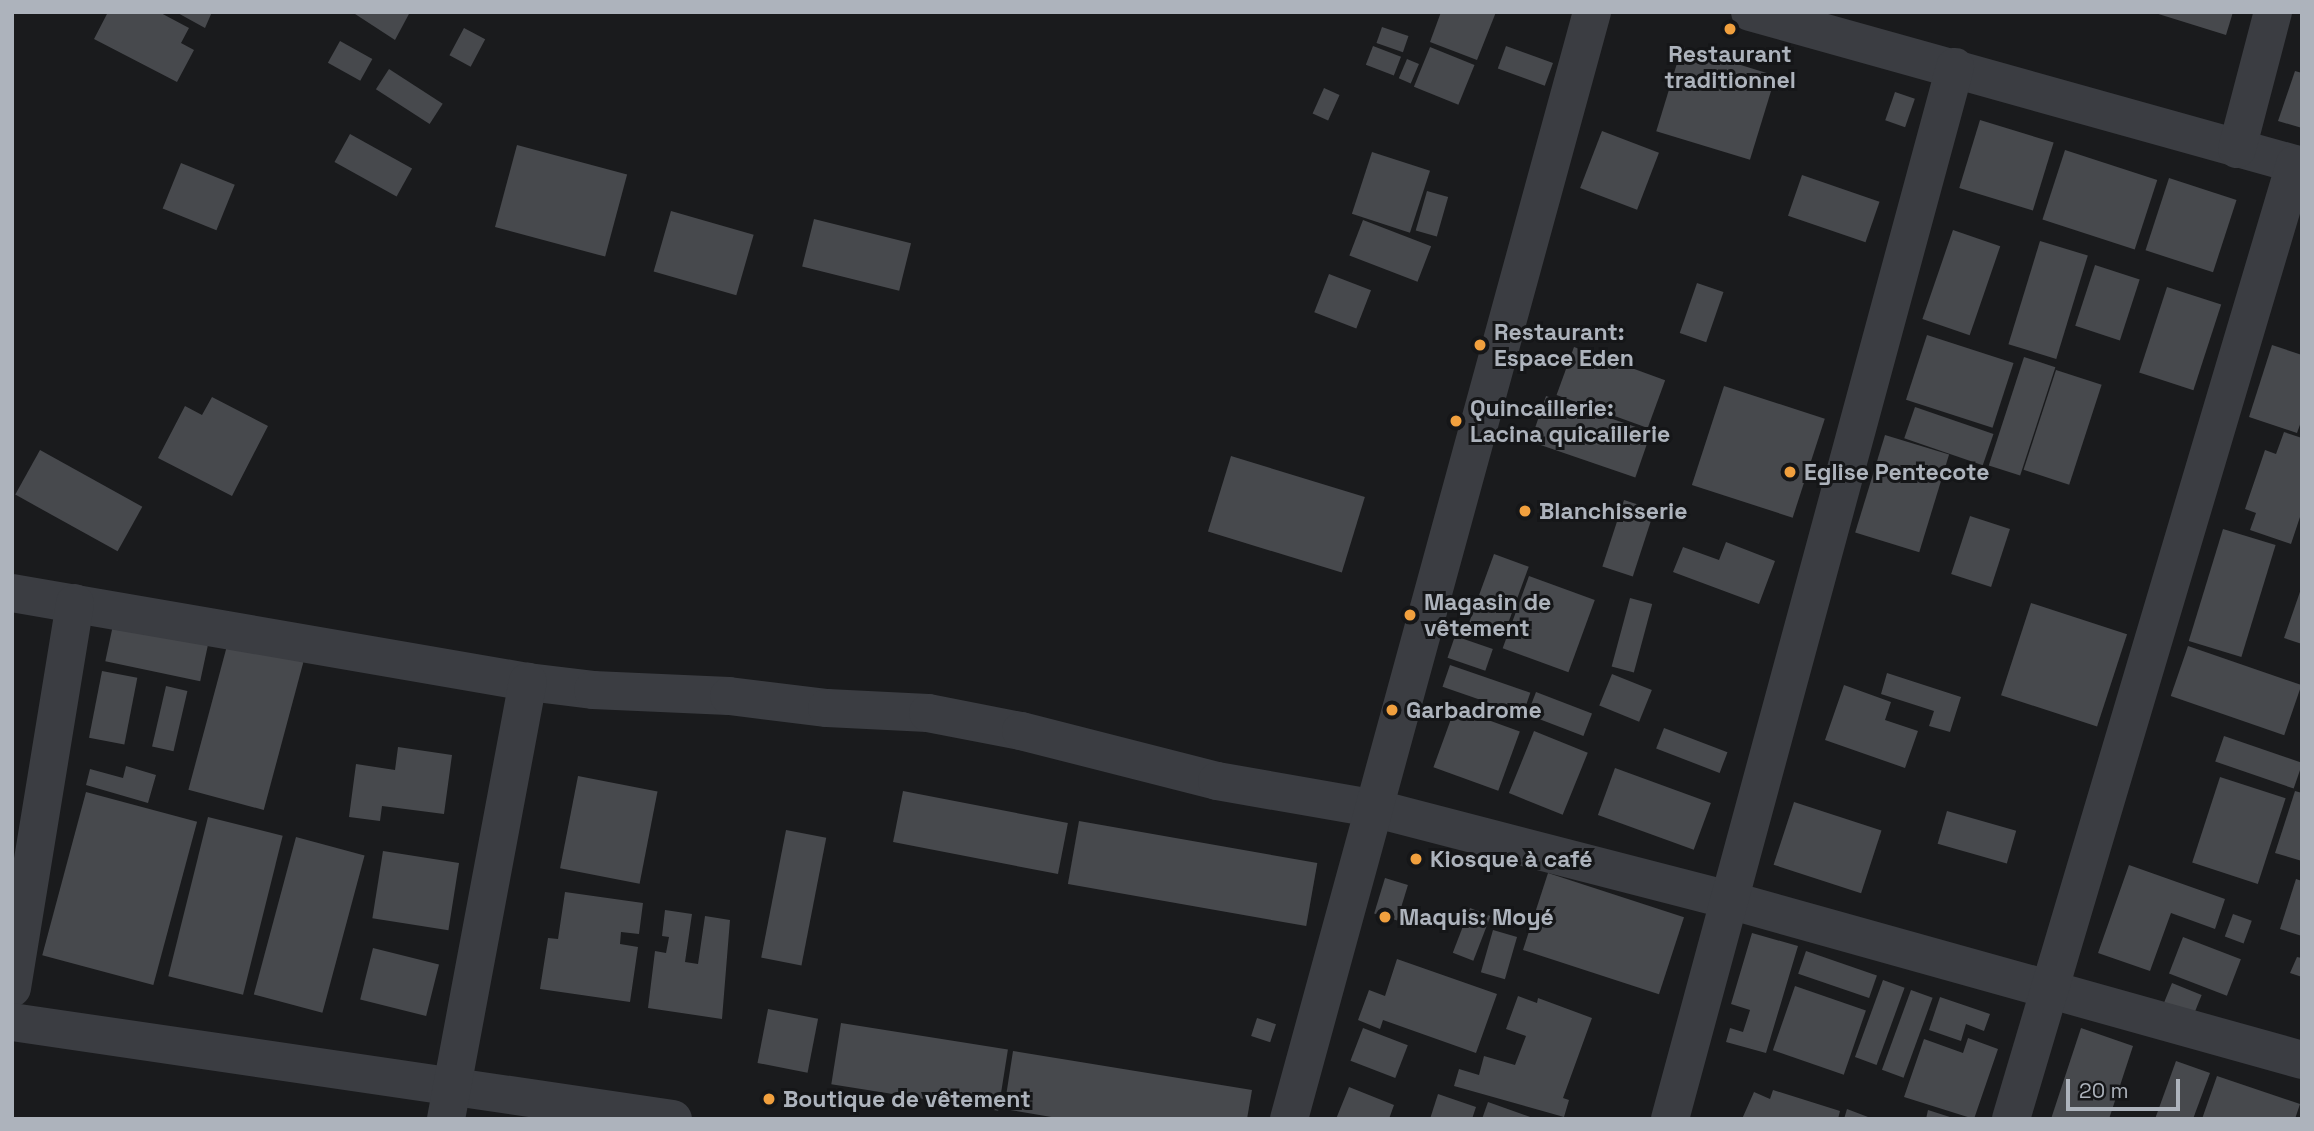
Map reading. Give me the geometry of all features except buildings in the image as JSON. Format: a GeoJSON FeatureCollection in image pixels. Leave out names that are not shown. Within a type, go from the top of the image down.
{"type":"FeatureCollection","features":[{"type":"Feature","properties":{"kind":"street"},"geometry":{"type":"LineString","coordinates":[[1289,1119],[1377,809],[1592,12]]}},
{"type":"Feature","properties":{"kind":"street"},"geometry":{"type":"LineString","coordinates":[[1750,12],[2299,165],[2011,1119]]}},
{"type":"Feature","properties":{"kind":"street"},"geometry":{"type":"LineString","coordinates":[[2237,149],[2273,12]]}},
{"type":"Feature","properties":{"kind":"street"},"geometry":{"type":"LineString","coordinates":[[1670,1119],[1955,67]]}},
{"type":"Feature","properties":{"kind":"street"},"geometry":{"type":"LineString","coordinates":[[12,593],[528,682],[928,713],[1217,781],[1377,809],[1729,900],[2302,1060]]}},
{"type":"Feature","properties":{"kind":"street"},"geometry":{"type":"LineString","coordinates":[[12,988],[75,603]]}},
{"type":"Feature","properties":{"kind":"street"},"geometry":{"type":"LineString","coordinates":[[450,1103],[528,682]]}},
{"type":"Feature","properties":{"kind":"street"},"geometry":{"type":"LineString","coordinates":[[12,1022],[450,1103],[673,1119]]}},
{"type":"Feature","properties":{"kind":"place","name":"Restaurant traditionnel"},"geometry":{"type":"Point","coordinates":[1730,29]}},
{"type":"Feature","properties":{"kind":"place","name":"Restaurant: Espace Eden"},"geometry":{"type":"Point","coordinates":[1480,345]}},
{"type":"Feature","properties":{"kind":"place","name":"Quincaillerie: Lacina quicaillerie"},"geometry":{"type":"Point","coordinates":[1456,421]}},
{"type":"Feature","properties":{"kind":"place","name":"Eglise Pentecote"},"geometry":{"type":"Point","coordinates":[1790,472]}},
{"type":"Feature","properties":{"kind":"place","name":"Blanchisserie"},"geometry":{"type":"Point","coordinates":[1525,511]}},
{"type":"Feature","properties":{"kind":"place","name":"Magasin de vêtement"},"geometry":{"type":"Point","coordinates":[1410,615]}},
{"type":"Feature","properties":{"kind":"place","name":"Garbadrome"},"geometry":{"type":"Point","coordinates":[1392,710]}},
{"type":"Feature","properties":{"kind":"place","name":"Kiosque à café"},"geometry":{"type":"Point","coordinates":[1416,859]}},
{"type":"Feature","properties":{"kind":"place","name":"Maquis: Moyé"},"geometry":{"type":"Point","coordinates":[1385,917]}},
{"type":"Feature","properties":{"kind":"place","name":"Boutique de vêtement"},"geometry":{"type":"Point","coordinates":[769,1099]}}]}
